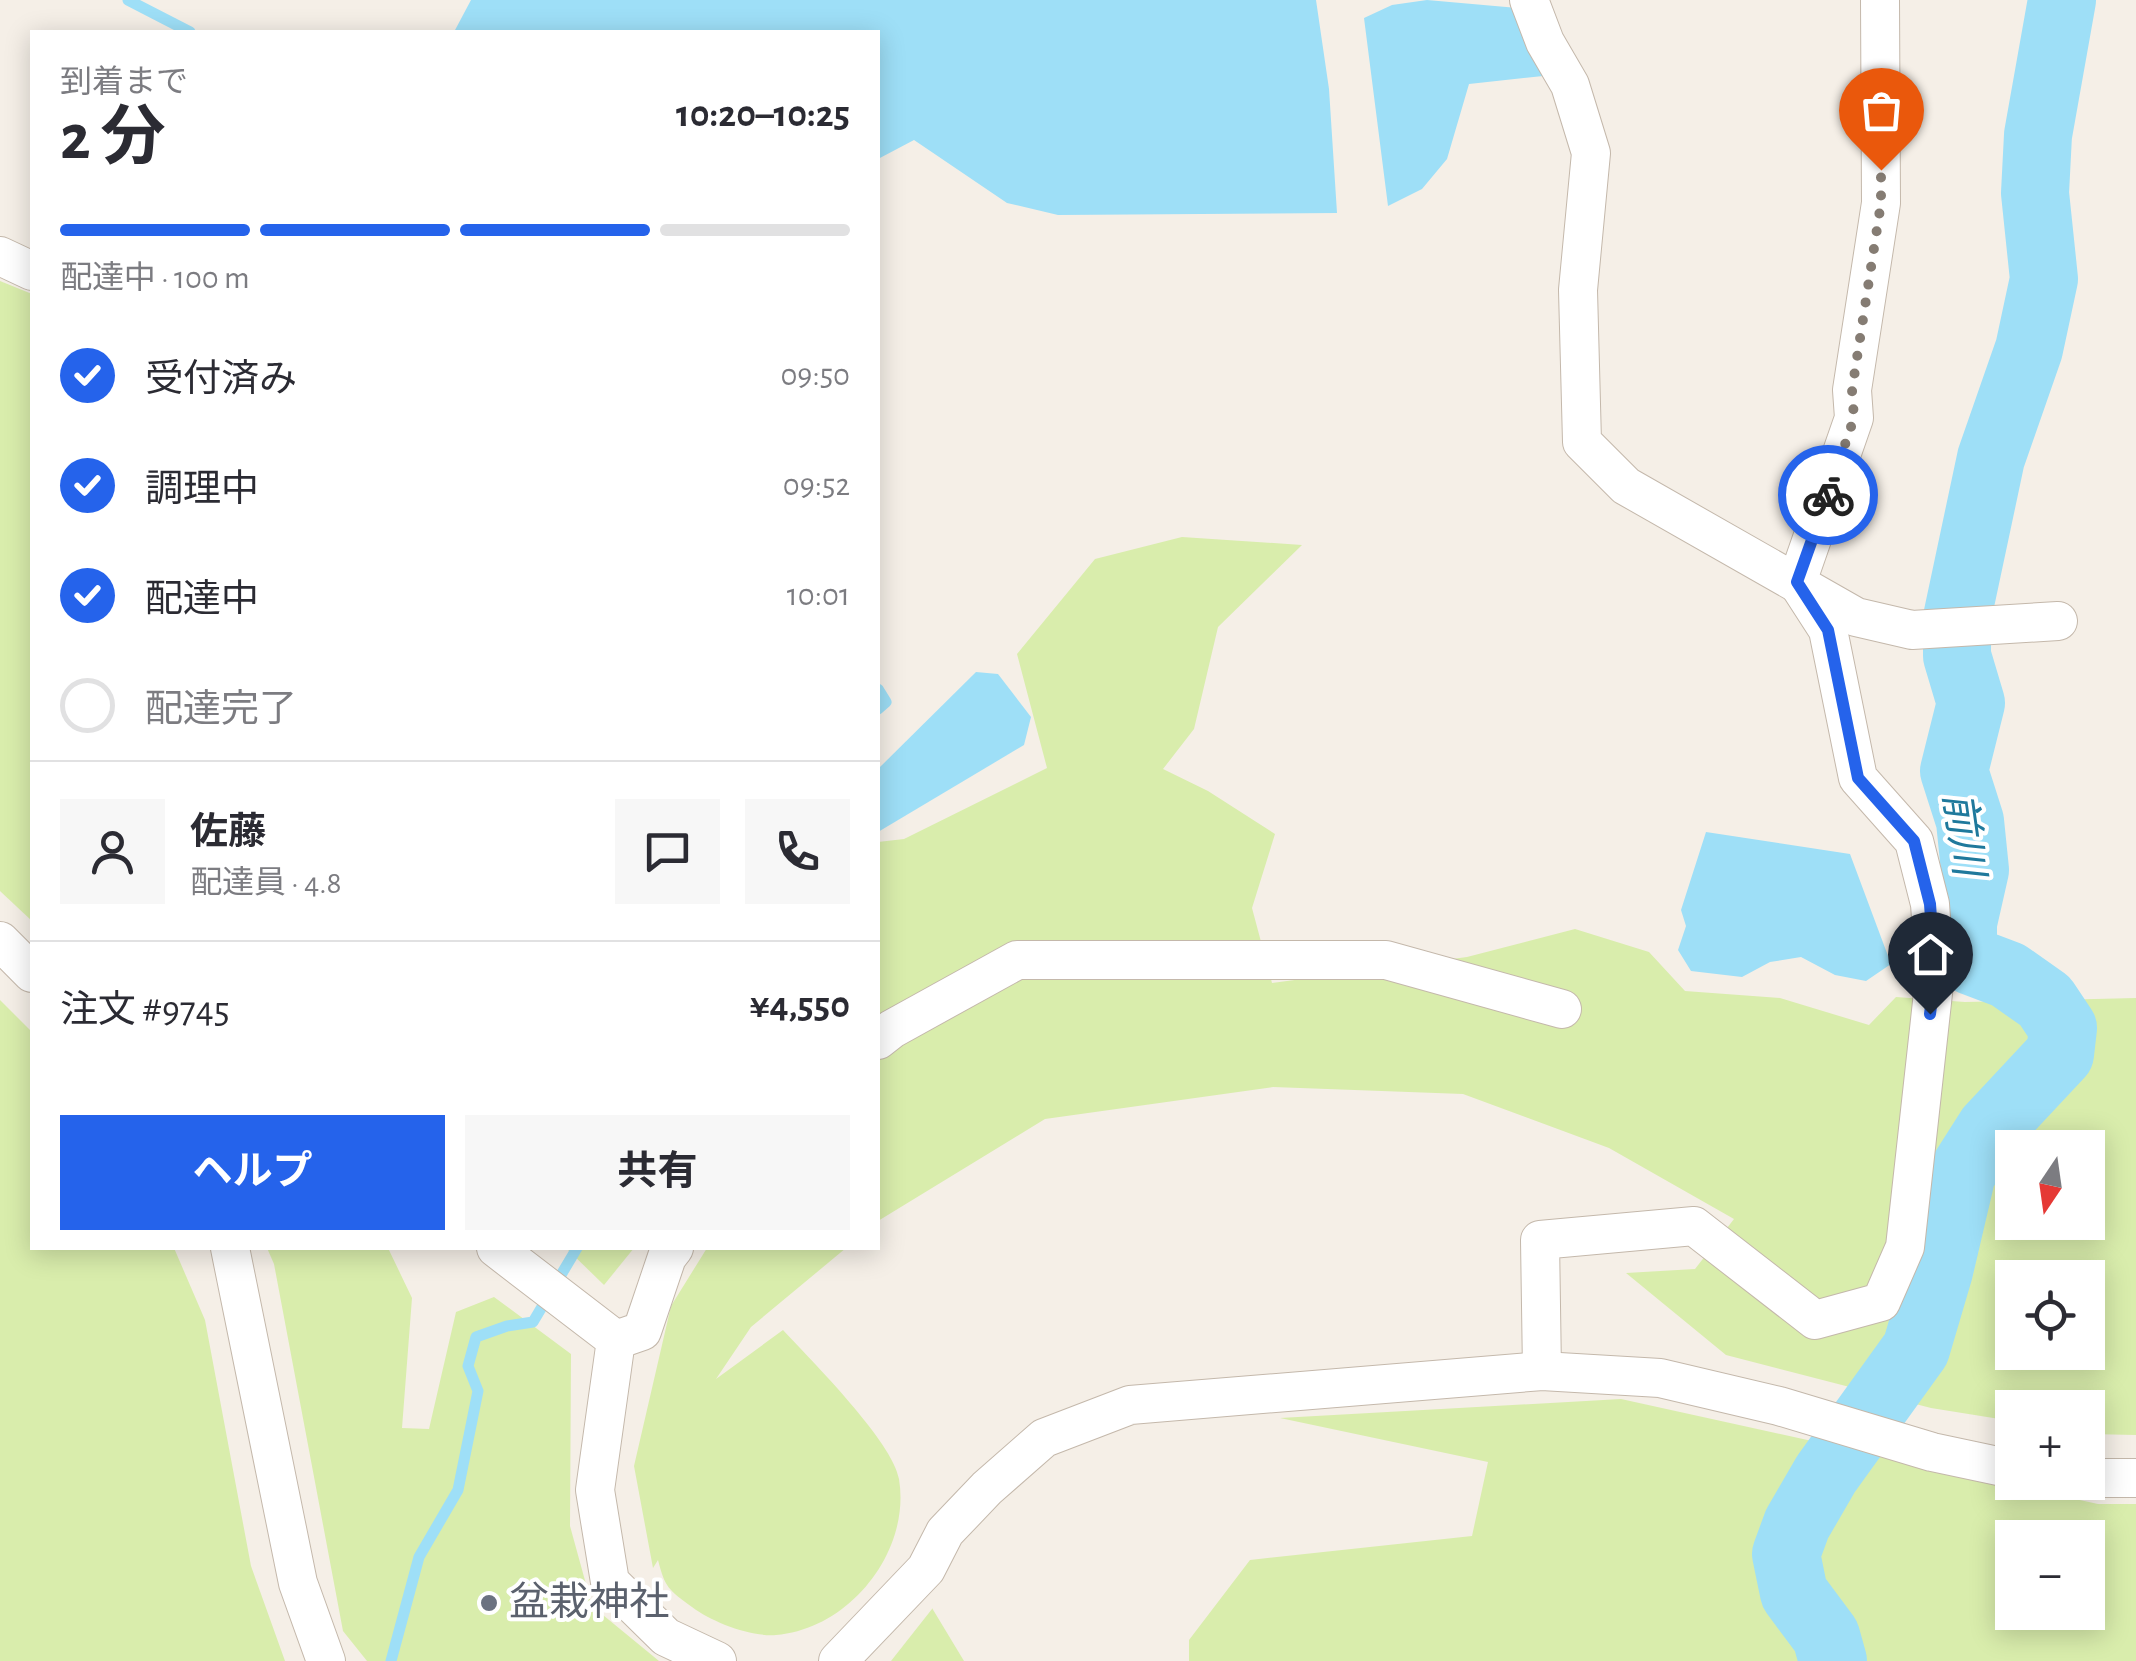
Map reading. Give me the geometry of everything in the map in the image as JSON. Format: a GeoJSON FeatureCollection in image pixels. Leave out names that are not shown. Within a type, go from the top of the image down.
{"type":"FeatureCollection","features":[{"type":"Feature","properties":{"kind":"street"},"geometry":{"type":"LineString","coordinates":[[1530,0],[1545,42],[1570,85],[1591,153],[1578,290],[1582,442],[1626,486],[1856,616],[1912,630],[2058,621]]}},
{"type":"Feature","properties":{"kind":"street"},"geometry":{"type":"LineString","coordinates":[[1797,582],[1854,418],[1852,390],[1881,203],[1880,0]]}},
{"type":"Feature","properties":{"kind":"street"},"geometry":{"type":"LineString","coordinates":[[0,256],[30,270]]}},
{"type":"Feature","properties":{"kind":"street"},"geometry":{"type":"LineString","coordinates":[[1542,1371],[1540,1240],[1694,1226],[1816,1320],[1881,1302],[1905,1247],[1935,975],[1930,904],[1914,841],[1858,778],[1828,630],[1797,582]]}},
{"type":"Feature","properties":{"kind":"street"},"geometry":{"type":"LineString","coordinates":[[0,941],[30,971]]}},
{"type":"Feature","properties":{"kind":"street"},"geometry":{"type":"LineString","coordinates":[[880,1038],[1017,960],[1386,960],[1562,1009]]}},
{"type":"Feature","properties":{"kind":"street"},"geometry":{"type":"LineString","coordinates":[[230,1250],[298,1583],[326,1661]]}},
{"type":"Feature","properties":{"kind":"street"},"geometry":{"type":"LineString","coordinates":[[615,1339],[642,1331],[672,1250]]}},
{"type":"Feature","properties":{"kind":"street"},"geometry":{"type":"LineString","coordinates":[[501,1253],[615,1339]]}},
{"type":"Feature","properties":{"kind":"street"},"geometry":{"type":"LineString","coordinates":[[615,1339],[595,1490],[610,1582],[666,1637],[717,1661]]}},
{"type":"Feature","properties":{"kind":"street"},"geometry":{"type":"LineString","coordinates":[[838,1661],[926,1569],[945,1532],[987,1488],[1044,1438],[1130,1404],[1542,1371],[1660,1378],[1780,1406],[1932,1452],[1995,1465]]}},
{"type":"Feature","properties":{"kind":"street"},"geometry":{"type":"LineString","coordinates":[[2105,1478],[2136,1478]]}},
{"type":"Feature","properties":{"kind":"green space"},"geometry":{"type":"Polygon","coordinates":[[[0,281],[30,293],[30,919],[0,891],[0,281]]]}},
{"type":"Feature","properties":{"kind":"green space"},"geometry":{"type":"Polygon","coordinates":[[[1182,537],[1302,545],[1218,627],[1194,729],[1163,769],[1208,791],[1275,834],[1252,908],[1272,983],[1467,957],[1575,929],[1649,952],[1685,991],[1780,998],[1869,1025],[1896,997],[1965,1002],[2136,998],[2136,1435],[2105,1434],[2105,1390],[1995,1390],[1995,1418],[1931,1408],[1726,1355],[1626,1273],[1695,1269],[1734,1219],[1609,1148],[1463,1094],[1273,1087],[1045,1119],[880,1220],[880,842],[904,839],[1047,768],[1017,654],[1095,559],[1182,537]]]}},
{"type":"Feature","properties":{"kind":"green space"},"geometry":{"type":"Polygon","coordinates":[[[0,1000],[30,1030],[30,1250],[175,1250],[205,1320],[251,1566],[285,1661],[0,1661],[0,1000]]]}},
{"type":"Feature","properties":{"kind":"green space"},"geometry":{"type":"Polygon","coordinates":[[[268,1250],[389,1250],[412,1298],[402,1428],[429,1429],[456,1312],[494,1297],[571,1354],[570,1526],[592,1606],[659,1661],[367,1661],[343,1631],[274,1264],[268,1250]]]}},
{"type":"Feature","properties":{"kind":"green space"},"geometry":{"type":"Polygon","coordinates":[[[568,1250],[632,1250],[604,1285],[568,1250]]]}},
{"type":"Feature","properties":{"kind":"green space"},"geometry":{"type":"Polygon","coordinates":[[[706,1250],[844,1250],[751,1327],[716,1379],[783,1330],[867,1424],[899,1479],[895,1533],[870,1582],[851,1602],[803,1630],[766,1635],[721,1623],[673,1592],[658,1560],[653,1568],[634,1466],[671,1306],[706,1250]]]}},
{"type":"Feature","properties":{"kind":"green space"},"geometry":{"type":"Polygon","coordinates":[[[1621,1399],[1995,1481],[1995,1500],[2136,1504],[2136,1661],[1189,1661],[1189,1640],[1250,1560],[1472,1536],[1488,1462],[1280,1418],[1621,1399]]]}},
{"type":"Feature","properties":{"kind":"green space"},"geometry":{"type":"Polygon","coordinates":[[[932,1609],[964,1661],[891,1661],[932,1609]]]}},
{"type":"Feature","properties":{"kind":"water"},"geometry":{"type":"Polygon","coordinates":[[[471,0],[1316,0],[1329,89],[1337,213],[1058,215],[1007,203],[914,140],[880,158],[880,30],[455,30],[471,0]]]}},
{"type":"Feature","properties":{"kind":"water"},"geometry":{"type":"Polygon","coordinates":[[[1427,0],[1530,9],[1562,74],[1469,84],[1447,159],[1422,189],[1388,206],[1364,18],[1392,5],[1427,0]]]}},
{"type":"Feature","properties":{"kind":"water"},"geometry":{"type":"Polygon","coordinates":[[[976,672],[998,674],[1031,717],[1024,745],[880,831],[880,767],[976,672]]]}},
{"type":"Feature","properties":{"kind":"water"},"geometry":{"type":"Polygon","coordinates":[[[1706,832],[1850,854],[1891,964],[1866,981],[1835,975],[1801,957],[1770,962],[1742,977],[1691,971],[1678,950],[1686,926],[1681,910],[1706,832]]]}},
{"type":"Feature","properties":{"kind":"waterway"},"geometry":{"type":"LineString","coordinates":[[128,0],[186,30]]}},
{"type":"Feature","properties":{"kind":"waterway","name":"前川"},"geometry":{"type":"LineString","coordinates":[[1833,1661],[1826,1636],[1794,1593],[1786,1554],[1797,1524],[1826,1474],[1916,1349],[1962,1173],[1990,1129],[2060,1054],[2063,1028],[2045,1001],[2008,975],[1971,961],[1963,948],[1963,923],[1975,870],[1970,821],[1954,771],[1971,703],[1957,656],[1957,618],[1991,458],[2029,349],[2044,279],[2035,193],[2038,135],[2062,0]]}},
{"type":"Feature","properties":{"kind":"waterway"},"geometry":{"type":"LineString","coordinates":[[880,692],[886,702],[880,707]]}},
{"type":"Feature","properties":{"kind":"waterway"},"geometry":{"type":"LineString","coordinates":[[391,1661],[419,1557],[458,1490],[478,1391],[468,1366],[476,1337],[533,1322],[576,1250]]}},
{"type":"Feature","properties":{"kind":"way so far"},"geometry":{"type":"LineString","coordinates":[[1828,495],[1854,418],[1852,390],[1881,203],[1881,170]]}},
{"type":"Feature","properties":{"kind":"place","name":"盆栽神社"},"geometry":{"type":"Point","coordinates":[489,1603]}},
{"type":"Feature","properties":{"kind":"route"},"geometry":{"type":"LineString","coordinates":[[1828,495],[1797,582],[1828,630],[1858,778],[1914,841],[1930,904],[1935,975],[1930,1014]]}}]}
